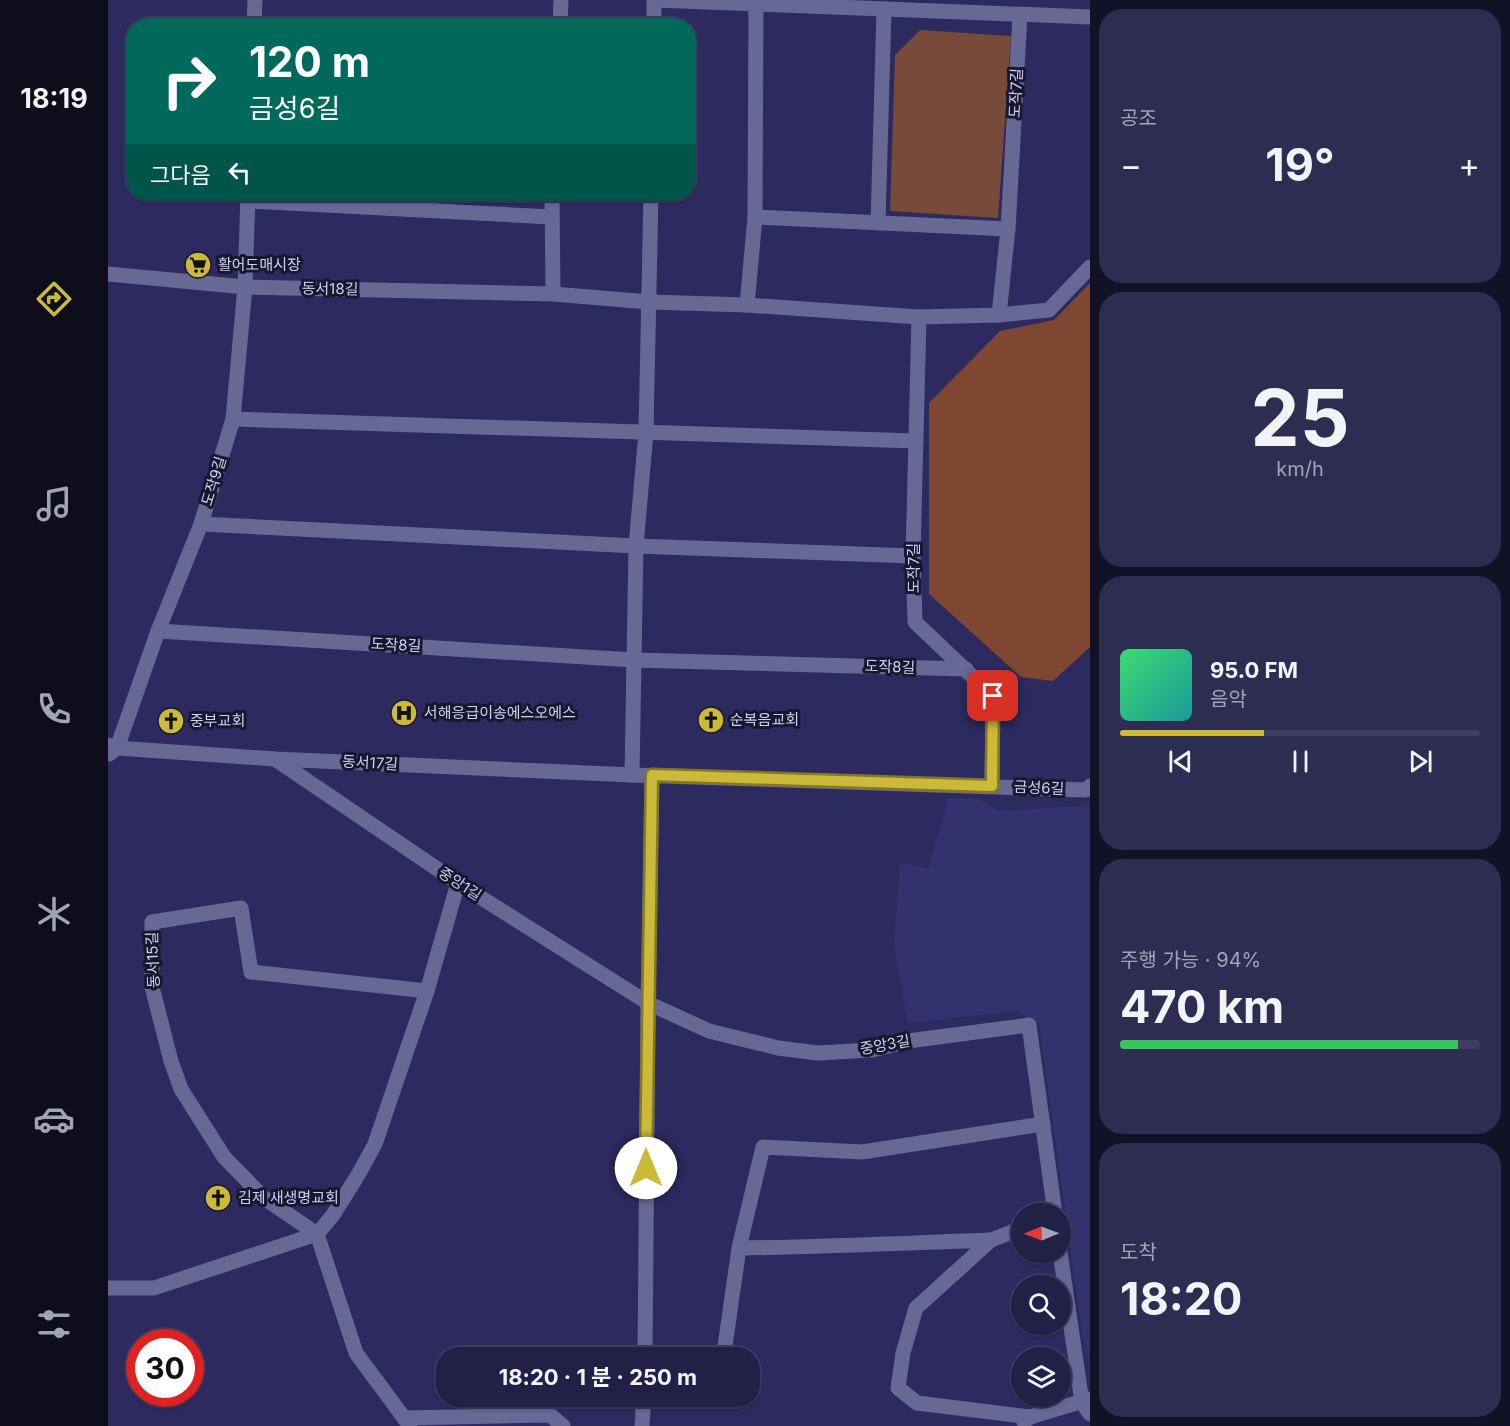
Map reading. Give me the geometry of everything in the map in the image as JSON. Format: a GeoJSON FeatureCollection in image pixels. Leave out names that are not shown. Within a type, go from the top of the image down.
{"type":"FeatureCollection","features":[{"type":"Feature","properties":{"kind":"street"},"geometry":{"type":"LineString","coordinates":[[254,18],[255,0]]}},
{"type":"Feature","properties":{"kind":"street"},"geometry":{"type":"LineString","coordinates":[[560,18],[561,0]]}},
{"type":"Feature","properties":{"kind":"street"},"geometry":{"type":"LineString","coordinates":[[654,18],[655,0],[1090,17]]}},
{"type":"Feature","properties":{"kind":"street"},"geometry":{"type":"LineString","coordinates":[[747,305],[755,217],[756,4]]}},
{"type":"Feature","properties":{"kind":"street"},"geometry":{"type":"LineString","coordinates":[[878,223],[884,10]]}},
{"type":"Feature","properties":{"kind":"street","name":"도작7길"},"geometry":{"type":"LineString","coordinates":[[999,315],[1008,229],[1020,15]]}},
{"type":"Feature","properties":{"kind":"street","name":"도작9길"},"geometry":{"type":"LineString","coordinates":[[111,749],[201,524],[233,419],[245,287],[248,201]]}},
{"type":"Feature","properties":{"kind":"street","name":"도작9길"},"geometry":{"type":"LineString","coordinates":[[309,201],[551,217]]}},
{"type":"Feature","properties":{"kind":"street"},"geometry":{"type":"LineString","coordinates":[[552,201],[553,294]]}},
{"type":"Feature","properties":{"kind":"street"},"geometry":{"type":"LineString","coordinates":[[632,775],[636,546],[646,432],[651,201]]}},
{"type":"Feature","properties":{"kind":"street"},"geometry":{"type":"LineString","coordinates":[[755,217],[1008,229]]}},
{"type":"Feature","properties":{"kind":"street"},"geometry":{"type":"LineString","coordinates":[[649,302],[747,305],[919,317],[999,315],[1049,310],[1090,267]]}},
{"type":"Feature","properties":{"kind":"street","name":"동서18길"},"geometry":{"type":"LineString","coordinates":[[108,274],[245,287],[553,294],[649,302]]}},
{"type":"Feature","properties":{"kind":"street","name":"도작7길"},"geometry":{"type":"LineString","coordinates":[[919,317],[913,556],[915,622],[993,696],[992,786]]}},
{"type":"Feature","properties":{"kind":"street"},"geometry":{"type":"LineString","coordinates":[[233,419],[915,441]]}},
{"type":"Feature","properties":{"kind":"street"},"geometry":{"type":"LineString","coordinates":[[201,524],[636,546],[913,556]]}},
{"type":"Feature","properties":{"kind":"street","name":"도작8길"},"geometry":{"type":"LineString","coordinates":[[158,631],[634,660],[966,669]]}},
{"type":"Feature","properties":{"kind":"street","name":"동서17길"},"geometry":{"type":"LineString","coordinates":[[111,749],[275,759],[632,775]]}},
{"type":"Feature","properties":{"kind":"street","name":"중앙1길"},"geometry":{"type":"LineString","coordinates":[[275,759],[458,884],[648,1003]]}},
{"type":"Feature","properties":{"kind":"street","name":"금성6길"},"geometry":{"type":"LineString","coordinates":[[632,775],[1089,789]]}},
{"type":"Feature","properties":{"kind":"street"},"geometry":{"type":"LineString","coordinates":[[645,1347],[652,775]]}},
{"type":"Feature","properties":{"kind":"street"},"geometry":{"type":"LineString","coordinates":[[108,1288],[154,1288],[317,1234],[333,1215],[375,1144],[427,991],[458,884]]}},
{"type":"Feature","properties":{"kind":"street","name":"동서15길"},"geometry":{"type":"LineString","coordinates":[[317,1234],[264,1198],[224,1157],[181,1089],[171,1061],[152,987],[152,922],[241,908],[251,972],[427,991]]}},
{"type":"Feature","properties":{"kind":"street","name":"중앙3길"},"geometry":{"type":"LineString","coordinates":[[648,1003],[709,1031],[778,1048],[819,1053],[872,1050],[908,1041],[1029,1025],[1054,1203]]}},
{"type":"Feature","properties":{"kind":"street"},"geometry":{"type":"LineString","coordinates":[[725,1347],[739,1248],[763,1147],[862,1152],[1043,1124]]}},
{"type":"Feature","properties":{"kind":"street"},"geometry":{"type":"LineString","coordinates":[[739,1248],[831,1247],[876,1243],[991,1240],[1011,1232]]}},
{"type":"Feature","properties":{"kind":"street"},"geometry":{"type":"LineString","coordinates":[[317,1234],[356,1353],[407,1422],[550,1415],[563,1426]]}},
{"type":"Feature","properties":{"kind":"street"},"geometry":{"type":"LineString","coordinates":[[991,1240],[916,1308],[903,1353],[898,1388],[917,1403],[1025,1421],[1087,1405],[1062,1263]]}},
{"type":"Feature","properties":{"kind":"street"},"geometry":{"type":"LineString","coordinates":[[642,1426],[643,1407]]}},
{"type":"Feature","properties":{"kind":"shaded area"},"geometry":{"type":"Polygon","coordinates":[[[920,30],[1011,36],[998,218],[890,211],[895,55],[920,30]]]}},
{"type":"Feature","properties":{"kind":"shaded area"},"geometry":{"type":"Polygon","coordinates":[[[1090,283],[1090,647],[1053,681],[1021,677],[929,594],[929,403],[1000,331],[1054,320],[1090,283]]]}},
{"type":"Feature","properties":{"kind":"shaded area"},"geometry":{"type":"Polygon","coordinates":[[[949,798],[978,798],[999,811],[1090,805],[1090,1358],[1085,1354],[1071,1253],[1071,1203],[1064,1203],[1039,1023],[1017,1011],[908,1023],[894,945],[900,863],[928,868],[949,798]]]}},
{"type":"Feature","properties":{"kind":"place","name":"활어도매시장"},"geometry":{"type":"Point","coordinates":[198,265]}},
{"type":"Feature","properties":{"kind":"place","name":"서해응급이송에스오에스"},"geometry":{"type":"Point","coordinates":[404,713]}},
{"type":"Feature","properties":{"kind":"place","name":"순복음교회"},"geometry":{"type":"Point","coordinates":[711,720]}},
{"type":"Feature","properties":{"kind":"place","name":"중부교회"},"geometry":{"type":"Point","coordinates":[171,721]}},
{"type":"Feature","properties":{"kind":"place","name":"김제 새생명교회"},"geometry":{"type":"Point","coordinates":[218,1198]}},
{"type":"Feature","properties":{"kind":"route"},"geometry":{"type":"LineString","coordinates":[[646,1168],[652,775],[992,786],[993,696]]}}]}
